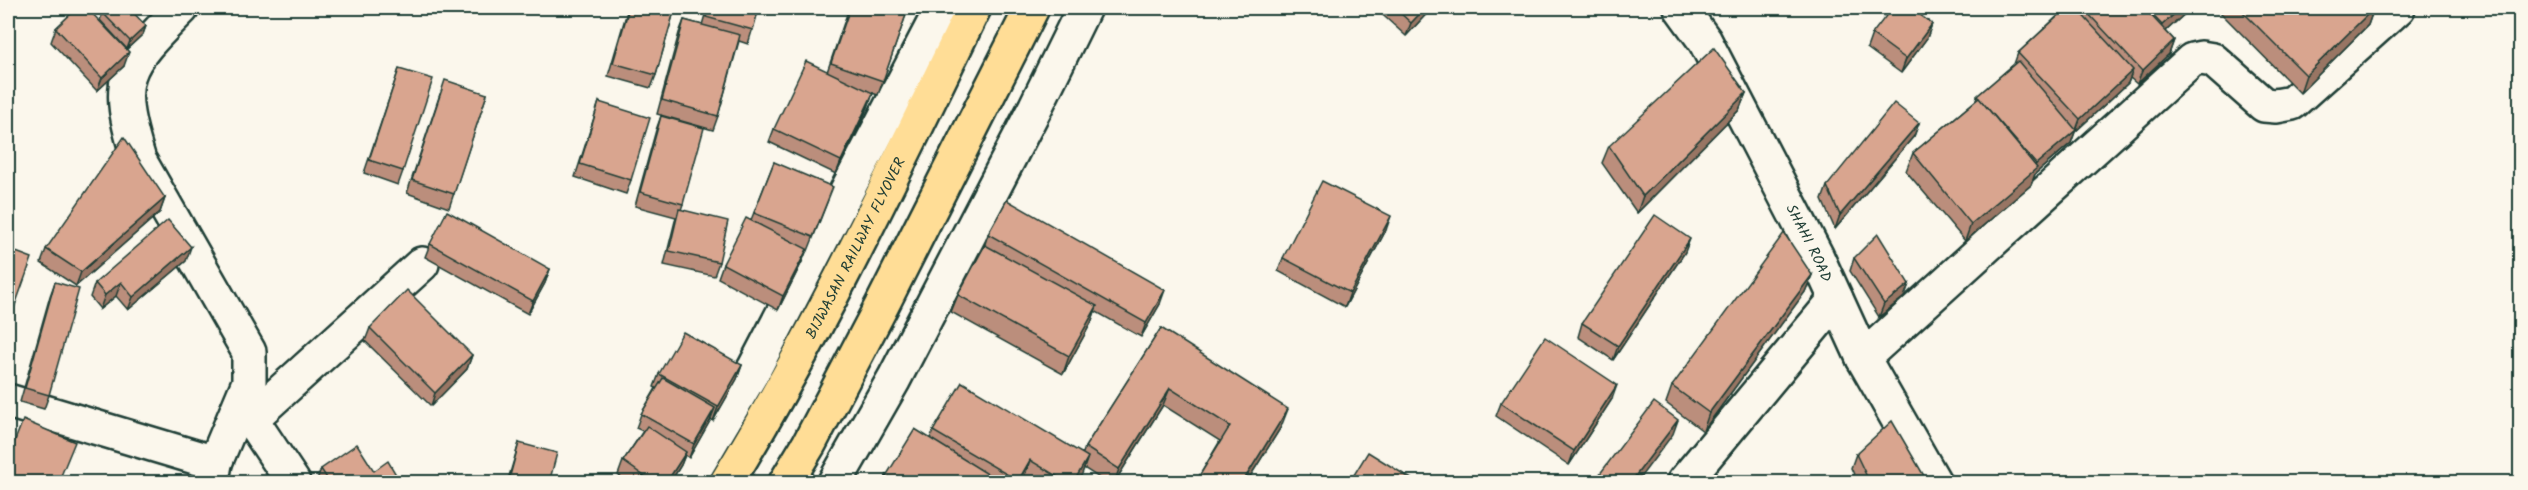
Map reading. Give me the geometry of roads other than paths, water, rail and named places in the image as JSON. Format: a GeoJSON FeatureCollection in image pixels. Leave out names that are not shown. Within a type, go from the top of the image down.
{"type":"FeatureCollection","features":[{"type":"Feature","properties":{"kind":"main road","name":"BIJWASAN RAILWAY FLYOVER"},"geometry":{"type":"LineString","coordinates":[[727,483],[764,421],[838,285],[974,8]]}},
{"type":"Feature","properties":{"kind":"main road"},"geometry":{"type":"LineString","coordinates":[[786,483],[877,315],[1032,8]]}},
{"type":"Feature","properties":{"kind":"street"},"geometry":{"type":"LineString","coordinates":[[182,8],[147,43],[131,65],[124,92],[128,125],[140,160],[249,352],[246,413],[293,483]]}},
{"type":"Feature","properties":{"kind":"street"},"geometry":{"type":"LineString","coordinates":[[687,483],[754,369],[942,8]]}},
{"type":"Feature","properties":{"kind":"street"},"geometry":{"type":"LineString","coordinates":[[835,483],[894,379],[1035,108],[1084,8]]}},
{"type":"Feature","properties":{"kind":"street","name":"SHAHI ROAD"},"geometry":{"type":"LineString","coordinates":[[1681,8],[1711,51],[1801,225],[1863,357],[1934,483]]}},
{"type":"Feature","properties":{"kind":"street"},"geometry":{"type":"LineString","coordinates":[[1863,357],[2192,60],[2201,58],[2213,60],[2264,105],[2276,106],[2292,102],[2398,8]]}},
{"type":"Feature","properties":{"kind":"street"},"geometry":{"type":"LineString","coordinates":[[8,401],[214,473],[246,413],[422,264]]}},
{"type":"Feature","properties":{"kind":"street"},"geometry":{"type":"LineString","coordinates":[[1684,483],[1836,299]]}}]}
